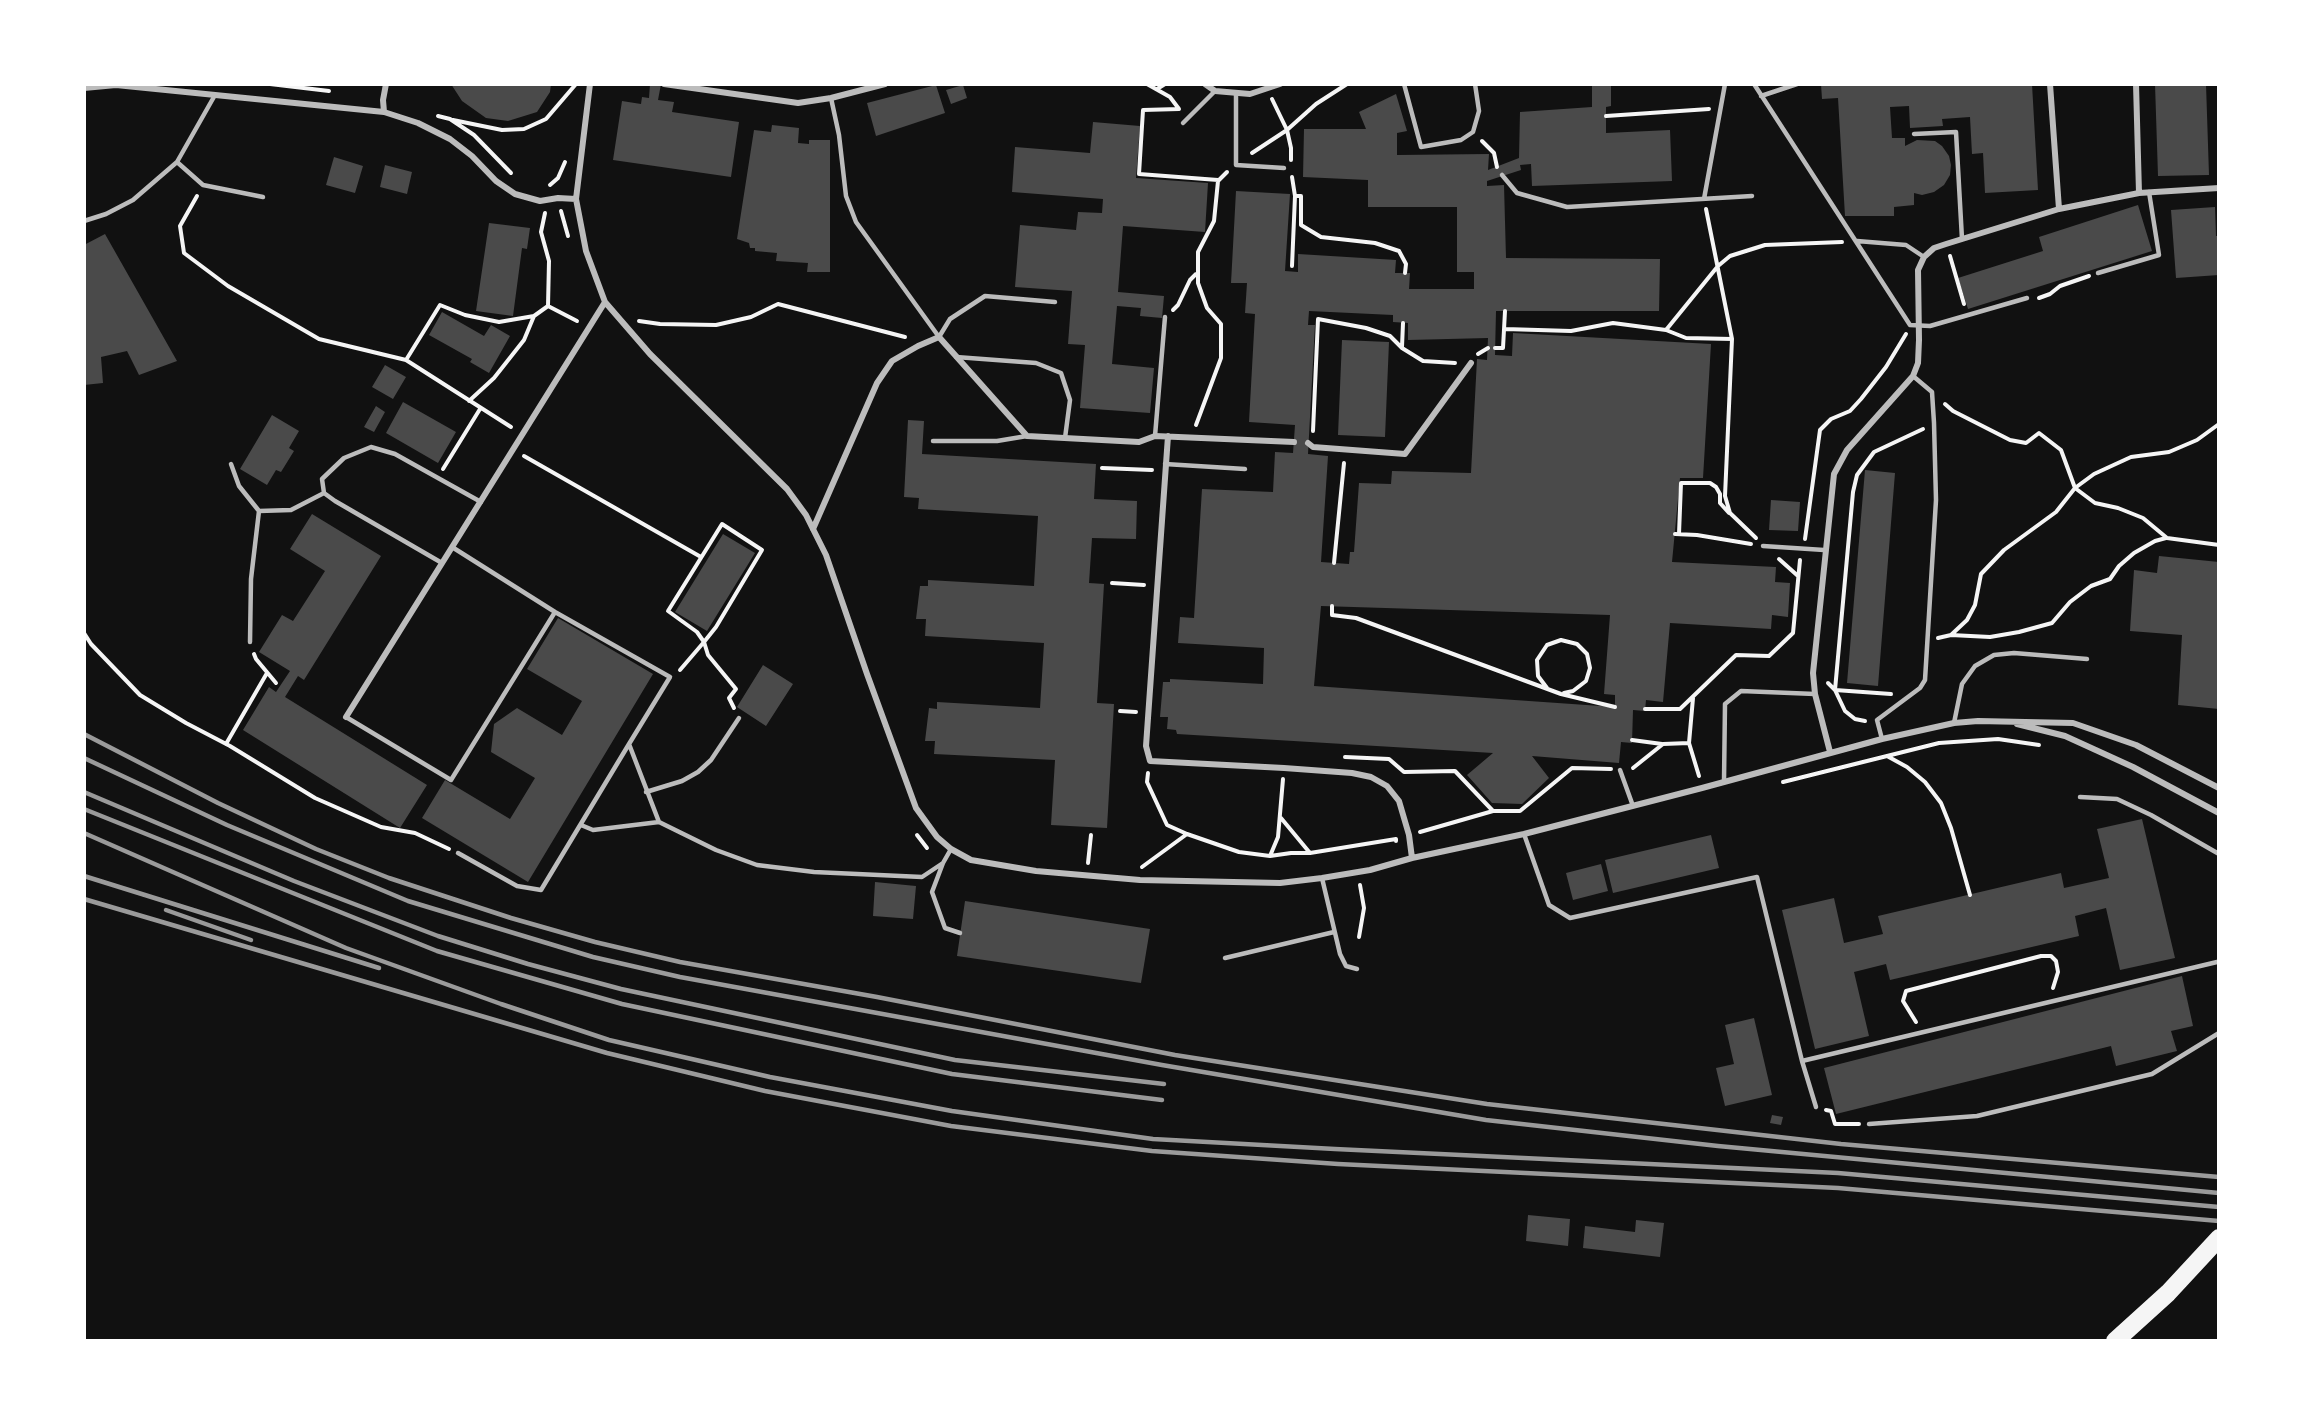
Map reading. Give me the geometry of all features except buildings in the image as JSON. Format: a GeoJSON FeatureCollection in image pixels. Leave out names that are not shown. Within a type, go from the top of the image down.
{"type":"FeatureCollection","features":[{"type":"Feature","properties":{"kind":"highway"},"geometry":{"type":"LineString","coordinates":[[2115,1341],[2168,1293],[2219,1238]]}},
{"type":"Feature","properties":{"kind":"street"},"geometry":{"type":"LineString","coordinates":[[384,112],[383,100],[386,84]]}},
{"type":"Feature","properties":{"kind":"street"},"geometry":{"type":"LineString","coordinates":[[590,84],[576,199],[586,251],[605,302],[650,354],[787,489],[813,529],[826,555],[916,808],[937,837],[951,849],[971,860],[1036,871],[1140,880],[1280,883],[1322,878],[1370,870],[1412,858],[1524,834],[1882,739],[1954,723],[1978,721],[2073,723],[2136,745],[2219,788]]}},
{"type":"Feature","properties":{"kind":"street"},"geometry":{"type":"LineString","coordinates":[[664,84],[798,103],[831,98],[885,84]]}},
{"type":"Feature","properties":{"kind":"street"},"geometry":{"type":"LineString","coordinates":[[1205,84],[1215,91],[1236,94],[1250,94],[1280,84]]}},
{"type":"Feature","properties":{"kind":"street"},"geometry":{"type":"LineString","coordinates":[[2050,84],[2059,209]]}},
{"type":"Feature","properties":{"kind":"street"},"geometry":{"type":"LineString","coordinates":[[2136,84],[2139,193]]}},
{"type":"Feature","properties":{"kind":"street"},"geometry":{"type":"LineString","coordinates":[[84,88],[116,85],[384,112],[418,123],[450,139],[472,156],[496,181],[515,194],[540,201],[558,198],[576,199]]}},
{"type":"Feature","properties":{"kind":"street"},"geometry":{"type":"LineString","coordinates":[[1830,752],[1815,694],[1813,673],[1824,550],[1834,474],[1846,450],[1913,376],[1918,363],[1918,270],[1924,257],[1934,248],[2059,209],[2139,193],[2219,188]]}},
{"type":"Feature","properties":{"kind":"street"},"geometry":{"type":"LineString","coordinates":[[346,717],[605,302]]}},
{"type":"Feature","properties":{"kind":"street"},"geometry":{"type":"LineString","coordinates":[[813,529],[877,383],[892,361],[939,337],[1027,436],[1139,442],[1155,436],[1191,436],[1294,442]]}},
{"type":"Feature","properties":{"kind":"street"},"geometry":{"type":"LineString","coordinates":[[1311,445],[1405,454],[1471,363]]}},
{"type":"Feature","properties":{"kind":"street"},"geometry":{"type":"LineString","coordinates":[[1168,436],[1146,746],[1150,761],[1284,768],[1352,773],[1371,777],[1387,786],[1399,801],[1409,835],[1412,858]]}},
{"type":"Feature","properties":{"kind":"street"},"geometry":{"type":"LineString","coordinates":[[2008,721],[2074,741],[2133,767],[2219,813]]}},
{"type":"Feature","properties":{"kind":"lane"},"geometry":{"type":"LineString","coordinates":[[1404,84],[1421,147],[1461,140],[1473,132],[1479,111],[1475,84]]}},
{"type":"Feature","properties":{"kind":"lane"},"geometry":{"type":"LineString","coordinates":[[1704,198],[1725,84]]}},
{"type":"Feature","properties":{"kind":"lane"},"geometry":{"type":"LineString","coordinates":[[1754,84],[1910,325],[1930,326],[2027,298]]}},
{"type":"Feature","properties":{"kind":"lane"},"geometry":{"type":"LineString","coordinates":[[1761,96],[1797,84]]}},
{"type":"Feature","properties":{"kind":"lane"},"geometry":{"type":"LineString","coordinates":[[1183,123],[1215,91]]}},
{"type":"Feature","properties":{"kind":"lane"},"geometry":{"type":"LineString","coordinates":[[1236,94],[1236,165],[1284,168]]}},
{"type":"Feature","properties":{"kind":"lane"},"geometry":{"type":"LineString","coordinates":[[84,221],[106,214],[133,200],[177,162],[215,95]]}},
{"type":"Feature","properties":{"kind":"lane"},"geometry":{"type":"LineString","coordinates":[[831,98],[846,196],[856,222],[939,337],[950,319],[985,296],[1055,302]]}},
{"type":"Feature","properties":{"kind":"lane"},"geometry":{"type":"LineString","coordinates":[[1914,134],[1956,132],[1962,239]]}},
{"type":"Feature","properties":{"kind":"lane"},"geometry":{"type":"LineString","coordinates":[[177,162],[203,185],[263,197]]}},
{"type":"Feature","properties":{"kind":"lane"},"geometry":{"type":"LineString","coordinates":[[1502,175],[1517,193],[1567,207],[1752,196]]}},
{"type":"Feature","properties":{"kind":"lane"},"geometry":{"type":"LineString","coordinates":[[2098,273],[2159,255],[2149,192]]}},
{"type":"Feature","properties":{"kind":"lane"},"geometry":{"type":"LineString","coordinates":[[1857,241],[1906,244],[1924,257]]}},
{"type":"Feature","properties":{"kind":"lane"},"geometry":{"type":"LineString","coordinates":[[1155,436],[1165,317]]}},
{"type":"Feature","properties":{"kind":"lane"},"geometry":{"type":"LineString","coordinates":[[956,357],[1036,363],[1062,373],[1070,399],[1065,438]]}},
{"type":"Feature","properties":{"kind":"lane"},"geometry":{"type":"LineString","coordinates":[[1882,739],[1877,720],[1920,688],[1925,680],[1936,500],[1934,423],[1932,392],[1913,376]]}},
{"type":"Feature","properties":{"kind":"lane"},"geometry":{"type":"LineString","coordinates":[[933,441],[997,441],[1027,436]]}},
{"type":"Feature","properties":{"kind":"lane"},"geometry":{"type":"LineString","coordinates":[[324,493],[322,479],[344,458],[371,447],[395,454],[481,502]]}},
{"type":"Feature","properties":{"kind":"lane"},"geometry":{"type":"LineString","coordinates":[[231,464],[239,486],[259,511],[251,579],[250,642]]}},
{"type":"Feature","properties":{"kind":"lane"},"geometry":{"type":"LineString","coordinates":[[1165,467],[1245,469]]}},
{"type":"Feature","properties":{"kind":"lane"},"geometry":{"type":"LineString","coordinates":[[259,511],[291,510],[324,493]]}},
{"type":"Feature","properties":{"kind":"lane"},"geometry":{"type":"LineString","coordinates":[[324,493],[442,564]]}},
{"type":"Feature","properties":{"kind":"lane"},"geometry":{"type":"LineString","coordinates":[[1763,546],[1824,550]]}},
{"type":"Feature","properties":{"kind":"lane"},"geometry":{"type":"LineString","coordinates":[[452,547],[555,612],[670,677],[541,890],[517,886],[458,854]]}},
{"type":"Feature","properties":{"kind":"lane"},"geometry":{"type":"LineString","coordinates":[[346,717],[451,780],[555,612]]}},
{"type":"Feature","properties":{"kind":"lane"},"geometry":{"type":"LineString","coordinates":[[1954,723],[1962,684],[1975,666],[1994,655],[2014,653],[2087,659]]}},
{"type":"Feature","properties":{"kind":"lane"},"geometry":{"type":"LineString","coordinates":[[1724,781],[1725,704],[1741,690],[1815,694]]}},
{"type":"Feature","properties":{"kind":"lane"},"geometry":{"type":"LineString","coordinates":[[646,792],[682,782],[698,772],[711,760],[739,718]]}},
{"type":"Feature","properties":{"kind":"lane"},"geometry":{"type":"LineString","coordinates":[[629,744],[658,822]]}},
{"type":"Feature","properties":{"kind":"lane"},"geometry":{"type":"LineString","coordinates":[[1620,770],[1633,806]]}},
{"type":"Feature","properties":{"kind":"lane"},"geometry":{"type":"LineString","coordinates":[[2080,797],[2117,800],[2151,814],[2219,854]]}},
{"type":"Feature","properties":{"kind":"lane"},"geometry":{"type":"LineString","coordinates":[[581,825],[593,830],[658,822],[716,850],[756,865],[814,872],[922,878],[943,863]]}},
{"type":"Feature","properties":{"kind":"lane"},"geometry":{"type":"LineString","coordinates":[[1524,834],[1549,905],[1570,918],[1757,877],[1802,1060],[1816,1107]]}},
{"type":"Feature","properties":{"kind":"lane"},"geometry":{"type":"LineString","coordinates":[[951,849],[932,892],[945,928],[960,933]]}},
{"type":"Feature","properties":{"kind":"lane"},"geometry":{"type":"LineString","coordinates":[[1322,878],[1340,954],[1346,966],[1357,969]]}},
{"type":"Feature","properties":{"kind":"lane"},"geometry":{"type":"LineString","coordinates":[[1225,958],[1334,932]]}},
{"type":"Feature","properties":{"kind":"lane"},"geometry":{"type":"LineString","coordinates":[[1802,1060],[2217,962]]}},
{"type":"Feature","properties":{"kind":"lane"},"geometry":{"type":"LineString","coordinates":[[1869,1124],[1977,1116],[2152,1074],[2219,1033]]}},
{"type":"Feature","properties":{"kind":"path"},"geometry":{"type":"LineString","coordinates":[[450,119],[501,130],[524,129],[546,119],[576,84]]}},
{"type":"Feature","properties":{"kind":"path"},"geometry":{"type":"LineString","coordinates":[[1147,84],[1170,97],[1179,109]]}},
{"type":"Feature","properties":{"kind":"path"},"geometry":{"type":"LineString","coordinates":[[1157,89],[1165,84]]}},
{"type":"Feature","properties":{"kind":"path"},"geometry":{"type":"LineString","coordinates":[[1197,110],[1143,110],[1139,174],[1218,180],[1287,130],[1316,104],[1347,84]]}},
{"type":"Feature","properties":{"kind":"path"},"geometry":{"type":"LineString","coordinates":[[1606,116],[1721,108]]}},
{"type":"Feature","properties":{"kind":"path"},"geometry":{"type":"LineString","coordinates":[[1494,153],[1494,161]]}},
{"type":"Feature","properties":{"kind":"path"},"geometry":{"type":"LineString","coordinates":[[1191,436],[1221,358],[1221,324],[1207,308],[1197,273],[1198,252],[1214,221],[1218,180]]}},
{"type":"Feature","properties":{"kind":"path"},"geometry":{"type":"LineString","coordinates":[[203,185],[180,226],[184,253],[228,286],[319,339],[406,360],[480,409],[523,434]]}},
{"type":"Feature","properties":{"kind":"path"},"geometry":{"type":"LineString","coordinates":[[1295,196],[1301,196],[1301,225],[1321,237],[1375,243],[1399,251],[1406,264],[1405,273]]}},
{"type":"Feature","properties":{"kind":"path"},"geometry":{"type":"LineString","coordinates":[[558,198],[568,237]]}},
{"type":"Feature","properties":{"kind":"path"},"geometry":{"type":"LineString","coordinates":[[548,306],[549,261],[541,232],[544,214],[558,198]]}},
{"type":"Feature","properties":{"kind":"path"},"geometry":{"type":"LineString","coordinates":[[1704,198],[1732,339],[1725,496],[1730,513]]}},
{"type":"Feature","properties":{"kind":"path"},"geometry":{"type":"LineString","coordinates":[[1666,330],[1718,266],[1730,256],[1765,245],[1857,241]]}},
{"type":"Feature","properties":{"kind":"path"},"geometry":{"type":"LineString","coordinates":[[1946,244],[1968,316]]}},
{"type":"Feature","properties":{"kind":"path"},"geometry":{"type":"LineString","coordinates":[[1178,305],[1190,280],[1197,273]]}},
{"type":"Feature","properties":{"kind":"path"},"geometry":{"type":"LineString","coordinates":[[2027,298],[2043,297],[2060,286],[2079,279]]}},
{"type":"Feature","properties":{"kind":"path"},"geometry":{"type":"LineString","coordinates":[[638,321],[660,324],[716,325],[751,317],[778,304],[907,338],[918,346]]}},
{"type":"Feature","properties":{"kind":"path"},"geometry":{"type":"LineString","coordinates":[[406,360],[440,305],[465,315],[499,322],[534,316],[548,306]]}},
{"type":"Feature","properties":{"kind":"path"},"geometry":{"type":"LineString","coordinates":[[548,306],[590,327]]}},
{"type":"Feature","properties":{"kind":"path"},"geometry":{"type":"LineString","coordinates":[[1496,348],[1503,348],[1505,311]]}},
{"type":"Feature","properties":{"kind":"path"},"geometry":{"type":"LineString","coordinates":[[469,401],[494,378],[524,340],[534,316]]}},
{"type":"Feature","properties":{"kind":"path"},"geometry":{"type":"LineString","coordinates":[[1311,445],[1318,319],[1366,328],[1390,336],[1402,348],[1424,361],[1471,363]]}},
{"type":"Feature","properties":{"kind":"path"},"geometry":{"type":"LineString","coordinates":[[1402,348],[1403,323]]}},
{"type":"Feature","properties":{"kind":"path"},"geometry":{"type":"LineString","coordinates":[[1505,329],[1571,331],[1613,323],[1666,330],[1686,338],[1732,339]]}},
{"type":"Feature","properties":{"kind":"path"},"geometry":{"type":"LineString","coordinates":[[1646,709],[1680,709],[1736,655],[1769,656],[1793,633],[1801,548],[1805,540],[1820,429],[1831,419],[1850,411],[1861,399],[1886,367],[1910,325]]}},
{"type":"Feature","properties":{"kind":"path"},"geometry":{"type":"LineString","coordinates":[[1932,392],[1953,411],[2010,440],[2026,442],[2039,433],[2061,450],[2075,488],[2095,502],[2143,518],[2167,538]]}},
{"type":"Feature","properties":{"kind":"path"},"geometry":{"type":"LineString","coordinates":[[437,477],[480,409]]}},
{"type":"Feature","properties":{"kind":"path"},"geometry":{"type":"LineString","coordinates":[[1835,690],[1853,492],[1857,475],[1874,452],[1934,423]]}},
{"type":"Feature","properties":{"kind":"path"},"geometry":{"type":"LineString","coordinates":[[1951,635],[1967,620],[1975,605],[1981,574],[2004,550],[2056,512],[2075,488],[2094,474],[2131,457],[2169,452],[2197,440],[2219,423]]}},
{"type":"Feature","properties":{"kind":"path"},"geometry":{"type":"LineString","coordinates":[[513,450],[701,557]]}},
{"type":"Feature","properties":{"kind":"path"},"geometry":{"type":"LineString","coordinates":[[1334,563],[1346,450]]}},
{"type":"Feature","properties":{"kind":"path"},"geometry":{"type":"LineString","coordinates":[[1102,468],[1165,467]]}},
{"type":"Feature","properties":{"kind":"path"},"geometry":{"type":"LineString","coordinates":[[1763,546],[1677,534],[1681,483],[1710,483],[1716,487],[1720,494],[1720,503],[1798,577]]}},
{"type":"Feature","properties":{"kind":"path"},"geometry":{"type":"LineString","coordinates":[[670,677],[680,670],[704,642],[716,627],[762,550],[722,524],[668,611],[697,632],[704,642],[708,655],[736,688],[729,698],[739,718]]}},
{"type":"Feature","properties":{"kind":"path"},"geometry":{"type":"LineString","coordinates":[[1928,639],[1951,635],[1990,637],[2019,632],[2052,622],[2070,602],[2091,586],[2110,579],[2119,566],[2134,553],[2156,541],[2167,538],[2219,545]]}},
{"type":"Feature","properties":{"kind":"path"},"geometry":{"type":"LineString","coordinates":[[1112,584],[1157,586]]}},
{"type":"Feature","properties":{"kind":"path"},"geometry":{"type":"LineString","coordinates":[[1332,606],[1332,615],[1356,618],[1561,694],[1615,707]]}},
{"type":"Feature","properties":{"kind":"path"},"geometry":{"type":"LineString","coordinates":[[1836,620],[1842,620]]}},
{"type":"Feature","properties":{"kind":"path"},"geometry":{"type":"LineString","coordinates":[[84,633],[91,644],[140,696],[315,798],[381,827],[415,832],[458,854]]}},
{"type":"Feature","properties":{"kind":"path"},"geometry":{"type":"LineString","coordinates":[[1548,689],[1538,676],[1537,660],[1547,645],[1561,640],[1577,644],[1587,654],[1590,669],[1586,681],[1573,691],[1561,694]]}},
{"type":"Feature","properties":{"kind":"path"},"geometry":{"type":"LineString","coordinates":[[250,642],[256,659],[276,683]]}},
{"type":"Feature","properties":{"kind":"path"},"geometry":{"type":"LineString","coordinates":[[225,744],[267,673]]}},
{"type":"Feature","properties":{"kind":"path"},"geometry":{"type":"LineString","coordinates":[[1825,675],[1845,711],[1855,719],[1869,722],[1877,720]]}},
{"type":"Feature","properties":{"kind":"path"},"geometry":{"type":"LineString","coordinates":[[1835,690],[1910,695]]}},
{"type":"Feature","properties":{"kind":"path"},"geometry":{"type":"LineString","coordinates":[[1882,739],[1887,756],[1907,767],[1925,782],[1941,803],[1951,828],[1970,895]]}},
{"type":"Feature","properties":{"kind":"path"},"geometry":{"type":"LineString","coordinates":[[1887,756],[1939,743],[1998,739],[2049,747]]}},
{"type":"Feature","properties":{"kind":"path"},"geometry":{"type":"LineString","coordinates":[[1632,740],[1663,744],[1689,743]]}},
{"type":"Feature","properties":{"kind":"path"},"geometry":{"type":"LineString","coordinates":[[1150,761],[1147,782],[1167,825],[1239,852],[1270,856],[1310,853],[1396,839],[1493,811],[1520,811],[1572,768],[1631,770],[1663,744]]}},
{"type":"Feature","properties":{"kind":"path"},"geometry":{"type":"LineString","coordinates":[[1270,856],[1278,837],[1284,768]]}},
{"type":"Feature","properties":{"kind":"path"},"geometry":{"type":"LineString","coordinates":[[1280,818],[1310,853]]}},
{"type":"Feature","properties":{"kind":"path"},"geometry":{"type":"LineString","coordinates":[[911,825],[922,845],[943,863]]}},
{"type":"Feature","properties":{"kind":"path"},"geometry":{"type":"LineString","coordinates":[[1140,880],[1139,870],[1187,834]]}},
{"type":"Feature","properties":{"kind":"path"},"geometry":{"type":"LineString","coordinates":[[1087,875],[1091,835]]}},
{"type":"Feature","properties":{"kind":"path"},"geometry":{"type":"LineString","coordinates":[[1395,848],[1396,839]]}},
{"type":"Feature","properties":{"kind":"path"},"geometry":{"type":"LineString","coordinates":[[1359,937],[1364,908],[1360,885],[1373,881],[1370,870]]}},
{"type":"Feature","properties":{"kind":"path"},"geometry":{"type":"LineString","coordinates":[[1923,1033],[1903,1001],[1906,991],[2041,956],[2051,956],[2056,961],[2058,972],[2052,992],[2054,1000]]}},
{"type":"Feature","properties":{"kind":"path"},"geometry":{"type":"LineString","coordinates":[[1831,1111],[1835,1124],[1869,1124]]}},
{"type":"Feature","properties":{"kind":"railway"},"geometry":{"type":"LineString","coordinates":[[84,734],[218,803],[316,849],[389,878],[511,918],[595,942],[680,962],[877,997],[1175,1055],[1487,1104],[1841,1144],[2219,1177]]}},
{"type":"Feature","properties":{"kind":"railway"},"geometry":{"type":"LineString","coordinates":[[84,758],[227,825],[408,901],[593,957],[680,977],[1162,1065],[1486,1120],[1718,1146],[2219,1193]]}},
{"type":"Feature","properties":{"kind":"railway"},"geometry":{"type":"LineString","coordinates":[[84,792],[294,881],[438,936],[528,964],[621,989],[955,1060],[1164,1084]]}},
{"type":"Feature","properties":{"kind":"railway"},"geometry":{"type":"LineString","coordinates":[[84,809],[437,951],[622,1004],[952,1074],[1162,1100]]}},
{"type":"Feature","properties":{"kind":"railway"},"geometry":{"type":"LineString","coordinates":[[84,833],[346,948],[609,1040],[770,1077],[952,1111],[1153,1139],[1838,1173],[2219,1207]]}},
{"type":"Feature","properties":{"kind":"railway"},"geometry":{"type":"LineString","coordinates":[[84,876],[379,968]]}},
{"type":"Feature","properties":{"kind":"railway"},"geometry":{"type":"LineString","coordinates":[[84,899],[607,1053],[765,1091],[951,1126],[1152,1151],[1338,1164],[1838,1188],[2219,1221]]}},
{"type":"Feature","properties":{"kind":"railway"},"geometry":{"type":"LineString","coordinates":[[166,910],[251,940]]}}]}
